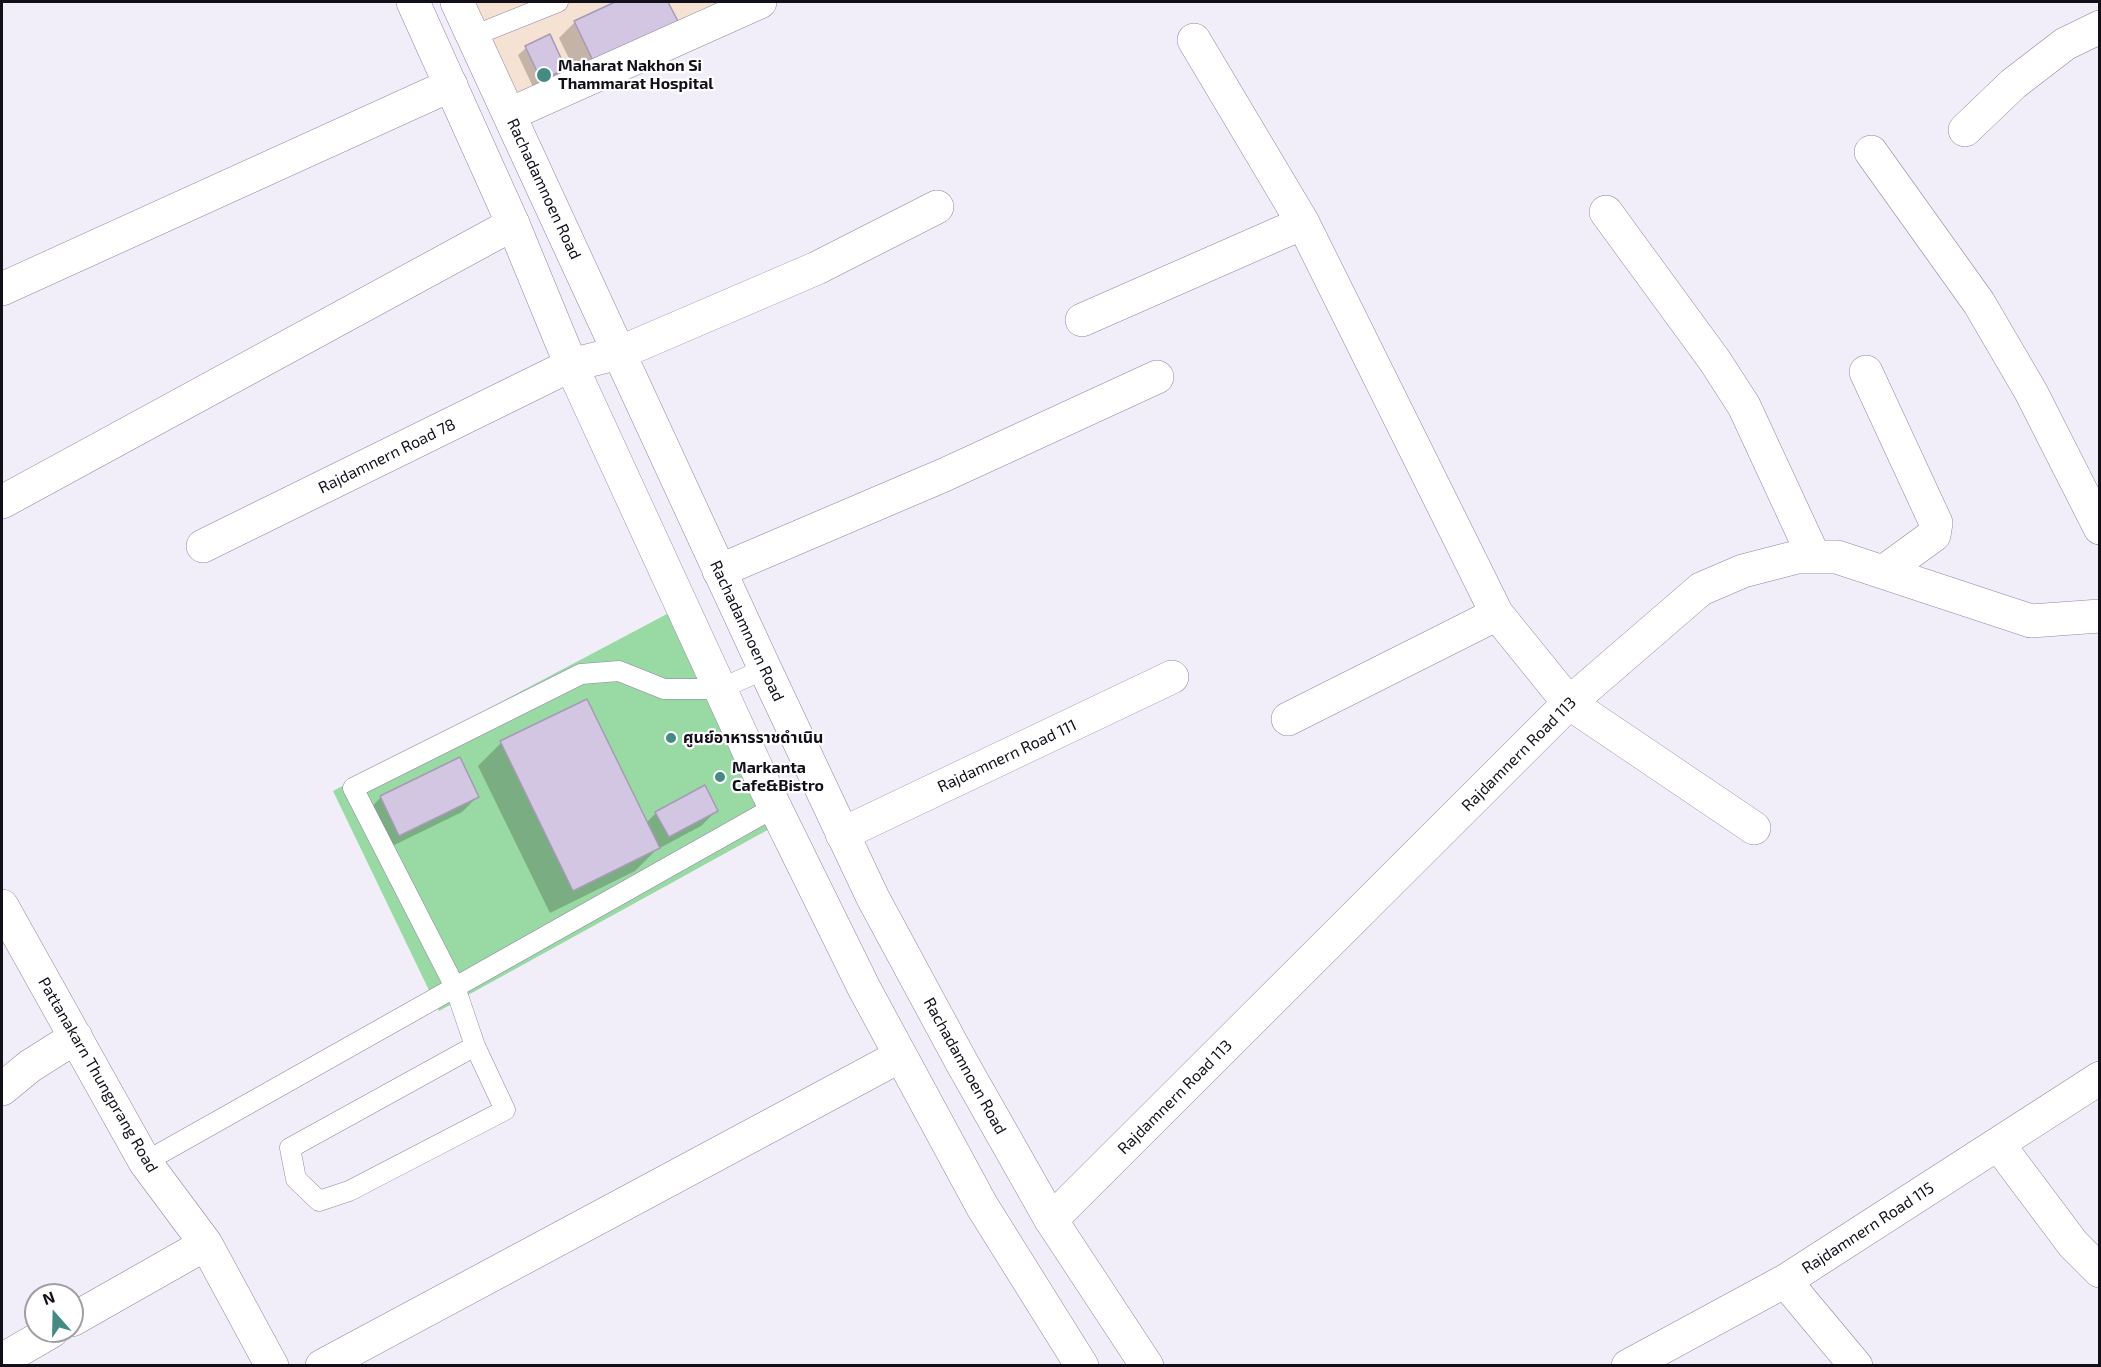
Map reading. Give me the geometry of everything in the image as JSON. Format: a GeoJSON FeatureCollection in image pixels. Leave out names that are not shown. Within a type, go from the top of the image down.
{"type":"FeatureCollection","features":[{"type":"Feature","properties":{"kind":"street"},"geometry":{"type":"LineString","coordinates":[[413,2],[513,224],[571,366],[775,807],[900,1056],[982,1206],[1082,1365]]}},
{"type":"Feature","properties":{"kind":"street","name":"Rachadamnoen Road"},"geometry":{"type":"LineString","coordinates":[[457,2],[873,898],[962,1063],[1051,1220],[1147,1365]]}},
{"type":"Feature","properties":{"kind":"street"},"geometry":{"type":"LineString","coordinates":[[510,114],[760,2]]}},
{"type":"Feature","properties":{"kind":"street"},"geometry":{"type":"LineString","coordinates":[[1965,130],[2013,84],[2066,44],[2100,27]]}},
{"type":"Feature","properties":{"kind":"street"},"geometry":{"type":"LineString","coordinates":[[1194,40],[1303,223],[1497,614],[1569,703],[1754,828]]}},
{"type":"Feature","properties":{"kind":"street"},"geometry":{"type":"LineString","coordinates":[[2,289],[450,85]]}},
{"type":"Feature","properties":{"kind":"street"},"geometry":{"type":"LineString","coordinates":[[1871,152],[1979,303],[2031,392],[2100,528]]}},
{"type":"Feature","properties":{"kind":"street","name":"Rajdamnern Road 78"},"geometry":{"type":"LineString","coordinates":[[203,546],[571,366],[619,352],[817,268],[937,207]]}},
{"type":"Feature","properties":{"kind":"street"},"geometry":{"type":"LineString","coordinates":[[1606,212],[1715,361],[1744,406],[1814,557]]}},
{"type":"Feature","properties":{"kind":"street"},"geometry":{"type":"LineString","coordinates":[[1082,320],[1303,223]]}},
{"type":"Feature","properties":{"kind":"street"},"geometry":{"type":"LineString","coordinates":[[2,502],[513,224]]}},
{"type":"Feature","properties":{"kind":"street"},"geometry":{"type":"LineString","coordinates":[[1866,372],[1936,523],[1934,535],[1883,572]]}},
{"type":"Feature","properties":{"kind":"street"},"geometry":{"type":"LineString","coordinates":[[720,571],[944,475],[1157,377]]}},
{"type":"Feature","properties":{"kind":"street","name":"Rajdamnern Road 113"},"geometry":{"type":"LineString","coordinates":[[1051,1220],[1569,703],[1701,590],[1743,571],[1797,557],[1837,557],[2031,621],[2100,616]]}},
{"type":"Feature","properties":{"kind":"street"},"geometry":{"type":"LineString","coordinates":[[1288,719],[1497,614]]}},
{"type":"Feature","properties":{"kind":"street","name":"Rajdamnern Road 111"},"geometry":{"type":"LineString","coordinates":[[842,834],[1172,677]]}},
{"type":"Feature","properties":{"kind":"street"},"geometry":{"type":"LineString","coordinates":[[832,922],[873,898]]}},
{"type":"Feature","properties":{"kind":"street","name":"Pattanakarn Thungprang Road"},"geometry":{"type":"LineString","coordinates":[[2,906],[145,1162],[206,1244],[272,1365]]}},
{"type":"Feature","properties":{"kind":"street"},"geometry":{"type":"LineString","coordinates":[[2,1089],[30,1066],[76,1037]]}},
{"type":"Feature","properties":{"kind":"street"},"geometry":{"type":"LineString","coordinates":[[322,1365],[900,1056]]}},
{"type":"Feature","properties":{"kind":"street","name":"Rajdamnern Road 115"},"geometry":{"type":"LineString","coordinates":[[1628,1365],[1785,1281],[2100,1078]]}},
{"type":"Feature","properties":{"kind":"street"},"geometry":{"type":"LineString","coordinates":[[1998,1144],[2073,1244],[2100,1271]]}},
{"type":"Feature","properties":{"kind":"street"},"geometry":{"type":"LineString","coordinates":[[84,1313],[206,1244]]}},
{"type":"Feature","properties":{"kind":"street"},"geometry":{"type":"LineString","coordinates":[[1785,1281],[1856,1365]]}},
{"type":"Feature","properties":{"kind":"street"},"geometry":{"type":"LineString","coordinates":[[2,1360],[31,1343]]}},
{"type":"Feature","properties":{"kind":"lane"},"geometry":{"type":"LineString","coordinates":[[473,36],[558,2]]}},
{"type":"Feature","properties":{"kind":"lane"},"geometry":{"type":"LineString","coordinates":[[475,1046],[290,1148],[296,1179],[319,1201],[349,1191],[506,1110],[475,1046],[455,987],[353,788],[581,675],[619,671],[664,689],[720,689],[765,669]]}},
{"type":"Feature","properties":{"kind":"lane"},"geometry":{"type":"LineString","coordinates":[[145,1162],[775,807]]}},
{"type":"Feature","properties":{"kind":"shaded area","name":"Maharat Nakhon Si Thammarat Hospital"},"geometry":{"type":"Polygon","coordinates":[[[457,2],[760,2],[510,114],[457,2]]]}},
{"type":"Feature","properties":{"kind":"green space"},"geometry":{"type":"Polygon","coordinates":[[[682,606],[782,822],[439,1011],[333,791],[682,606]]]}},
{"type":"Feature","properties":{"kind":"building"},"geometry":{"type":"Polygon","coordinates":[[[615,2],[668,2],[681,27],[596,67],[574,21],[615,2]]]}},
{"type":"Feature","properties":{"kind":"building"},"geometry":{"type":"Polygon","coordinates":[[[550,34],[566,69],[541,80],[525,46],[550,34]]]}},
{"type":"Feature","properties":{"kind":"building"},"geometry":{"type":"Polygon","coordinates":[[[587,699],[660,848],[573,891],[500,741],[587,699]]]}},
{"type":"Feature","properties":{"kind":"building"},"geometry":{"type":"Polygon","coordinates":[[[460,757],[479,797],[399,836],[380,796],[460,757]]]}},
{"type":"Feature","properties":{"kind":"building"},"geometry":{"type":"Polygon","coordinates":[[[705,785],[718,811],[669,837],[655,812],[705,785]]]}},
{"type":"Feature","properties":{"kind":"place","name":"Maharat Nakhon Si Thammarat Hospital"},"geometry":{"type":"Point","coordinates":[544,75]}},
{"type":"Feature","properties":{"kind":"place","name":"ศูนย์อาหารราชดำเนิน"},"geometry":{"type":"Point","coordinates":[671,738]}},
{"type":"Feature","properties":{"kind":"place","name":"Markanta Cafe&Bistro"},"geometry":{"type":"Point","coordinates":[720,777]}}]}
